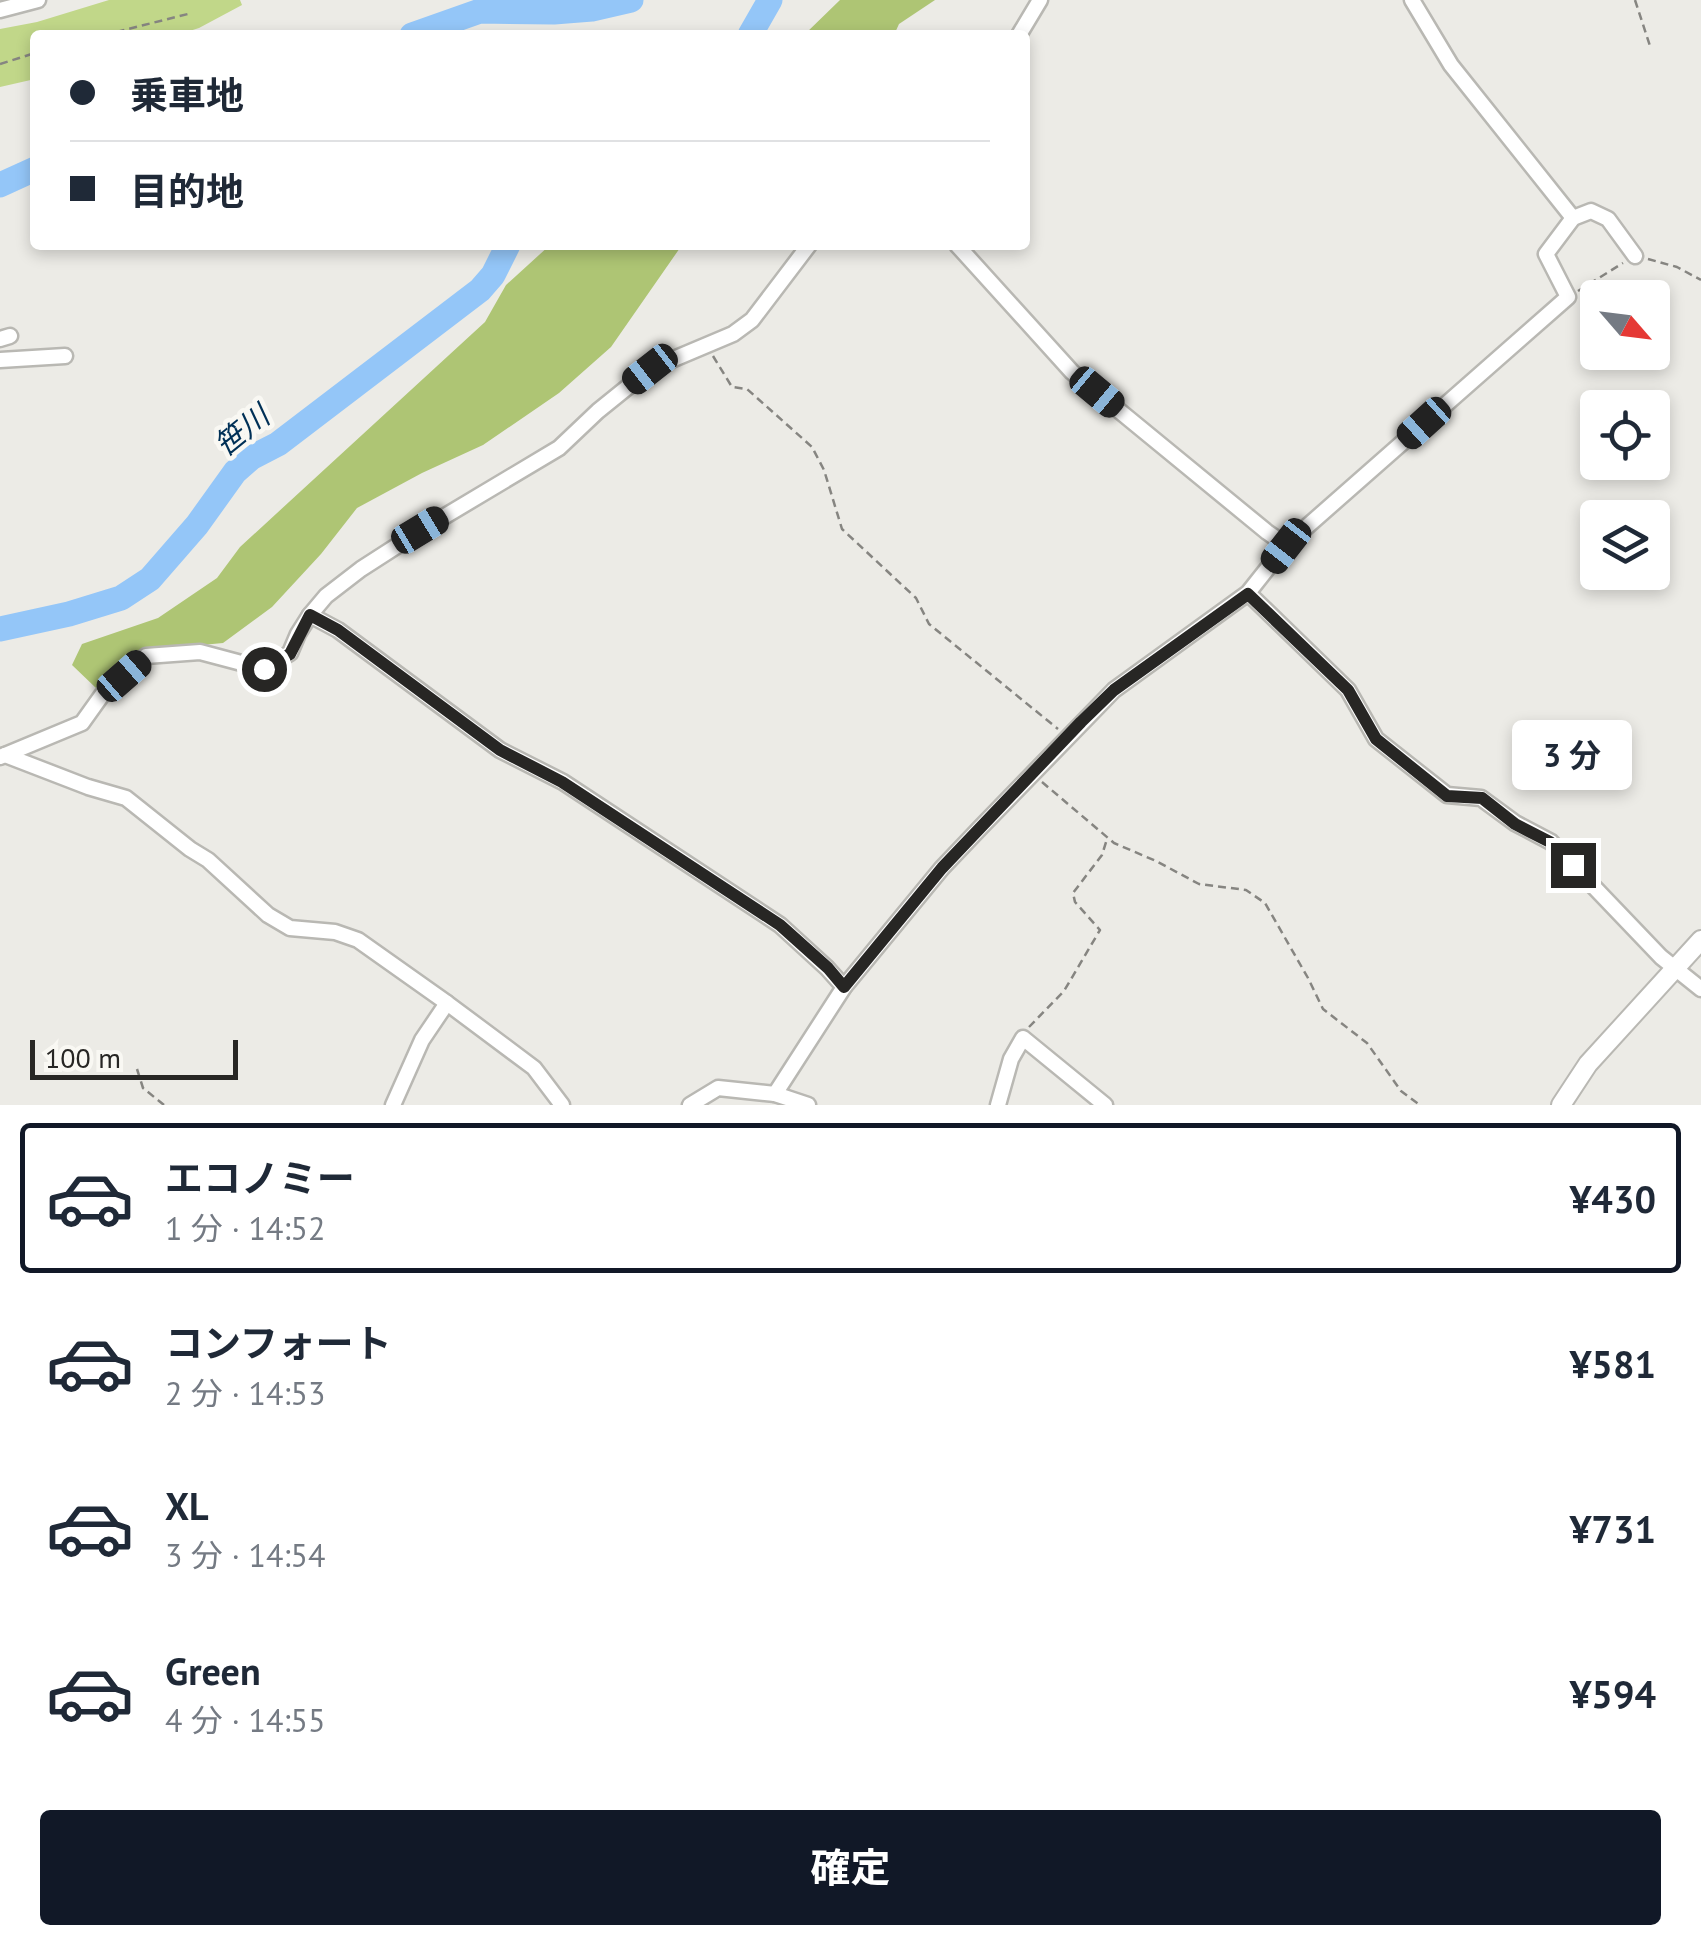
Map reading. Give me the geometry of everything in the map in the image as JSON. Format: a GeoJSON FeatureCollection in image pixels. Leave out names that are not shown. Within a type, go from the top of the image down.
{"type":"FeatureCollection","features":[{"type":"Feature","properties":{"kind":"main road"},"geometry":{"type":"LineString","coordinates":[[1561,1105],[1588,1064],[1701,940]]}},
{"type":"Feature","properties":{"kind":"street"},"geometry":{"type":"LineString","coordinates":[[0,10],[38,0]]}},
{"type":"Feature","properties":{"kind":"street"},"geometry":{"type":"LineString","coordinates":[[1022,30],[1040,0]]}},
{"type":"Feature","properties":{"kind":"street"},"geometry":{"type":"LineString","coordinates":[[1412,0],[1451,66],[1572,218]]}},
{"type":"Feature","properties":{"kind":"street"},"geometry":{"type":"LineString","coordinates":[[775,1094],[844,987],[942,868],[1067,736],[1114,690],[1248,594],[1286,546],[1568,297],[1546,254],[1572,218],[1591,211],[1608,219],[1635,256]]}},
{"type":"Feature","properties":{"kind":"street"},"geometry":{"type":"LineString","coordinates":[[3,756],[82,723],[102,695],[146,656],[200,652],[264,669],[290,654],[310,615],[326,596],[420,530],[560,448],[650,369],[734,334],[752,320],[804,250]]}},
{"type":"Feature","properties":{"kind":"street"},"geometry":{"type":"LineString","coordinates":[[962,250],[1072,372],[1286,546]]}},
{"type":"Feature","properties":{"kind":"street"},"geometry":{"type":"LineString","coordinates":[[0,360],[66,356]]}},
{"type":"Feature","properties":{"kind":"street"},"geometry":{"type":"LineString","coordinates":[[1248,594],[1348,690],[1376,739],[1447,796],[1482,798],[1515,824],[1550,842],[1674,968],[1701,989]]}},
{"type":"Feature","properties":{"kind":"street"},"geometry":{"type":"LineString","coordinates":[[310,615],[338,630],[500,750],[562,782],[780,925],[844,987]]}},
{"type":"Feature","properties":{"kind":"street"},"geometry":{"type":"LineString","coordinates":[[3,756],[126,798],[208,860],[268,915],[290,928],[335,932],[358,940],[534,1068],[562,1105]]}},
{"type":"Feature","properties":{"kind":"street"},"geometry":{"type":"LineString","coordinates":[[393,1105],[422,1040],[447,1003]]}},
{"type":"Feature","properties":{"kind":"street"},"geometry":{"type":"LineString","coordinates":[[998,1105],[1011,1060],[1023,1038],[1106,1105]]}},
{"type":"Feature","properties":{"kind":"street"},"geometry":{"type":"LineString","coordinates":[[690,1105],[718,1088],[775,1094],[808,1105]]}},
{"type":"Feature","properties":{"kind":"path"},"geometry":{"type":"LineString","coordinates":[[1635,0],[1650,46]]}},
{"type":"Feature","properties":{"kind":"path"},"geometry":{"type":"LineString","coordinates":[[124,30],[188,14]]}},
{"type":"Feature","properties":{"kind":"path"},"geometry":{"type":"LineString","coordinates":[[0,64],[30,55]]}},
{"type":"Feature","properties":{"kind":"path"},"geometry":{"type":"LineString","coordinates":[[1568,297],[1635,256],[1677,267],[1701,280]]}},
{"type":"Feature","properties":{"kind":"path"},"geometry":{"type":"LineString","coordinates":[[705,344],[732,387],[746,389],[812,447],[824,470],[842,528],[916,598],[929,624],[1067,736]]}},
{"type":"Feature","properties":{"kind":"path"},"geometry":{"type":"LineString","coordinates":[[1032,773],[1114,844],[1156,860],[1198,884],[1246,890],[1266,903],[1323,1008],[1368,1042],[1401,1091],[1420,1105]]}},
{"type":"Feature","properties":{"kind":"path"},"geometry":{"type":"LineString","coordinates":[[1023,1038],[1064,991],[1100,930],[1073,893],[1102,855],[1107,838]]}},
{"type":"Feature","properties":{"kind":"path"},"geometry":{"type":"LineString","coordinates":[[137,1069],[143,1088],[164,1105]]}},
{"type":"Feature","properties":{"kind":"green space"},"geometry":{"type":"Polygon","coordinates":[[[109,0],[240,0],[242,5],[193,30],[30,30],[30,80],[0,87],[0,29],[109,0]]]}},
{"type":"Feature","properties":{"kind":"green space"},"geometry":{"type":"Polygon","coordinates":[[[840,0],[935,0],[899,24],[896,30],[809,30],[840,0]]]}},
{"type":"Feature","properties":{"kind":"green space"},"geometry":{"type":"Polygon","coordinates":[[[544,250],[679,250],[611,347],[559,393],[483,445],[357,508],[272,607],[223,643],[150,650],[96,688],[72,665],[82,644],[158,618],[217,578],[240,547],[485,322],[506,285],[544,250]]]}},
{"type":"Feature","properties":{"kind":"waterway"},"geometry":{"type":"LineString","coordinates":[[426,30],[480,11],[554,12],[631,0]]}},
{"type":"Feature","properties":{"kind":"waterway","name":"笹川"},"geometry":{"type":"LineString","coordinates":[[753,30],[770,0]]}},
{"type":"Feature","properties":{"kind":"waterway"},"geometry":{"type":"LineString","coordinates":[[0,185],[30,171]]}},
{"type":"Feature","properties":{"kind":"waterway","name":"笹川"},"geometry":{"type":"LineString","coordinates":[[0,629],[121,598],[150,579],[197,525],[235,472],[251,458],[278,444],[480,290],[506,250]]}},
{"type":"Feature","properties":{"kind":"route"},"geometry":{"type":"LineString","coordinates":[[264,669],[290,654],[310,615],[338,630],[500,750],[562,782],[780,925],[844,987],[942,868],[1081,722],[1114,690],[1248,594],[1348,690],[1376,739],[1447,796],[1482,798],[1515,824],[1550,842],[1573,865]]}}]}
